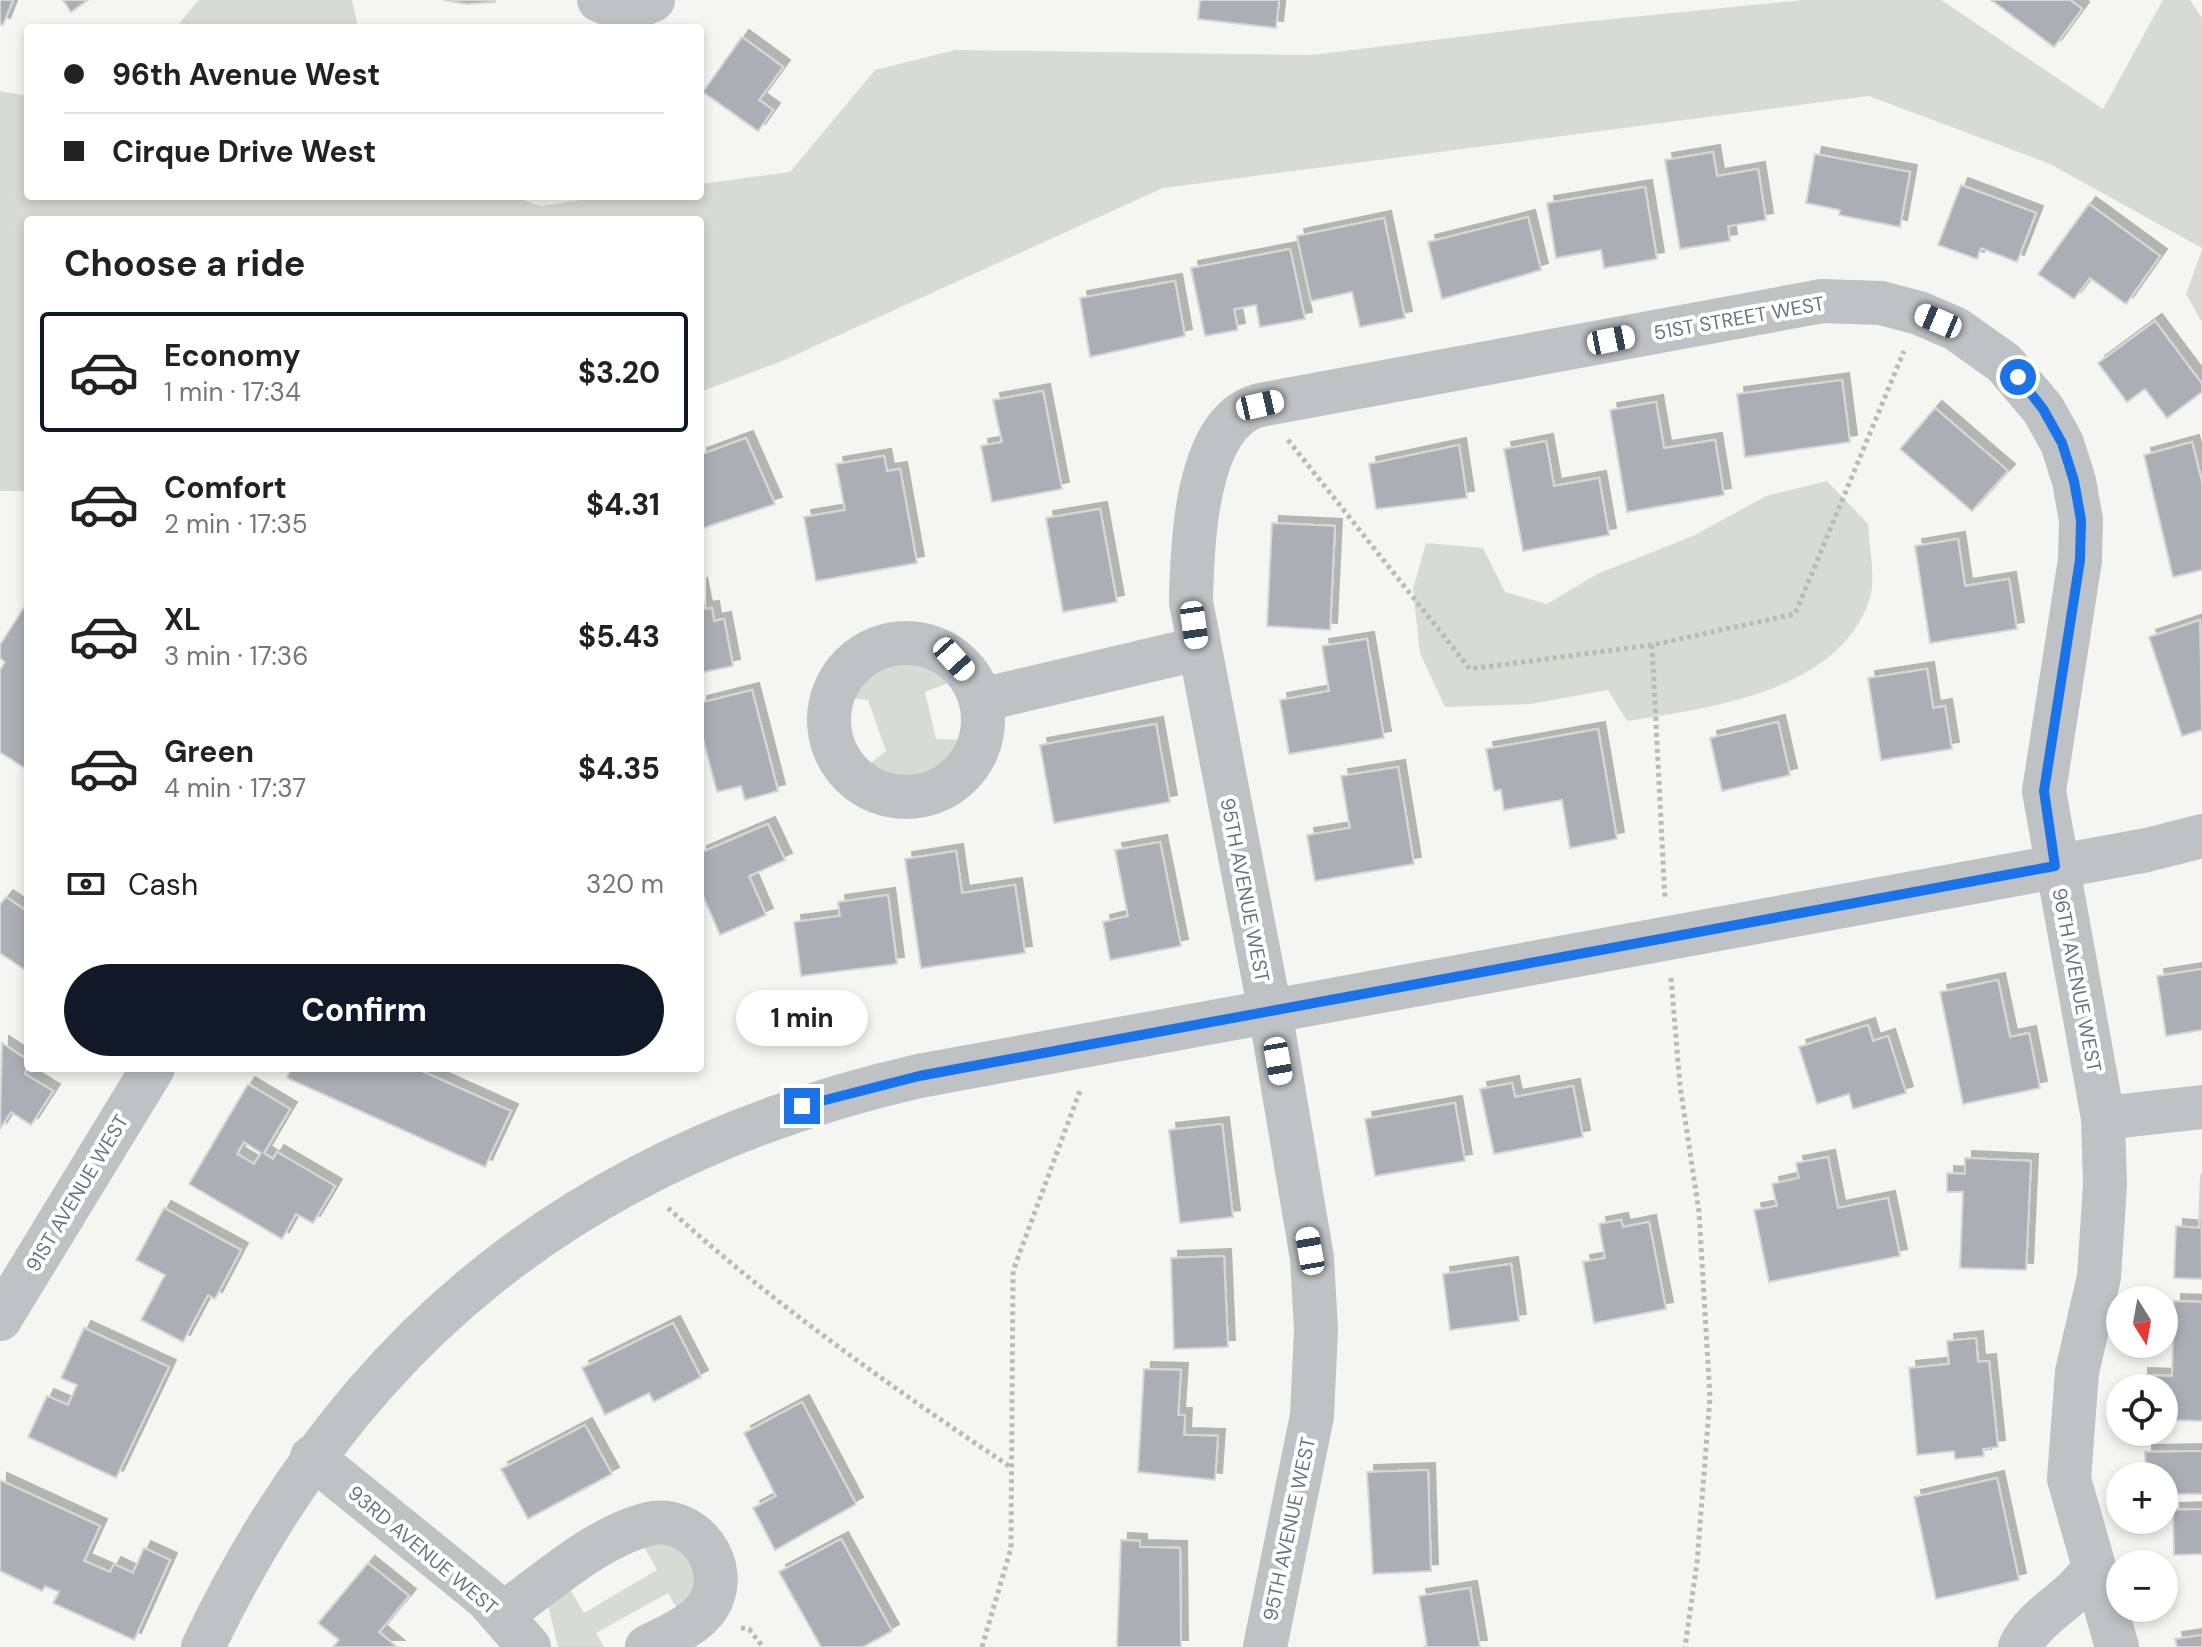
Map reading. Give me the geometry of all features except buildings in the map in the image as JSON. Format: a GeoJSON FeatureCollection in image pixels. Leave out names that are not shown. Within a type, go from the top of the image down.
{"type":"FeatureCollection","features":[{"type":"Feature","properties":{"kind":"street"},"geometry":{"type":"LineString","coordinates":[[599,0],[618,7],[635,7],[653,0]]}},
{"type":"Feature","properties":{"kind":"street","name":"51ST STREET WEST"},"geometry":{"type":"LineString","coordinates":[[1245,413],[1822,301],[1881,303],[1919,313],[1956,329],[2004,363]]}},
{"type":"Feature","properties":{"kind":"street","name":"96TH AVENUE WEST"},"geometry":{"type":"LineString","coordinates":[[2004,363],[2043,409],[2062,443],[2074,481],[2081,520],[2080,560],[2044,791],[2055,866],[2103,1118],[2105,1185],[2099,1277],[2077,1372],[2069,1479],[2117,1647]]}},
{"type":"Feature","properties":{"kind":"street","name":"95TH AVENUE WEST"},"geometry":{"type":"LineString","coordinates":[[1245,413],[1211,450],[1192,555],[1191,602],[1197,649],[1270,1011],[1312,1258],[1316,1330],[1312,1416],[1265,1647]]}},
{"type":"Feature","properties":{"kind":"street"},"geometry":{"type":"LineString","coordinates":[[981,700],[1197,649]]}},
{"type":"Feature","properties":{"kind":"street"},"geometry":{"type":"LineString","coordinates":[[203,1647],[265,1527],[312,1457],[363,1394],[466,1293],[535,1240],[634,1178],[711,1140],[848,1092],[1099,1042],[2147,850],[2202,836]]}},
{"type":"Feature","properties":{"kind":"street","name":"91ST AVENUE WEST"},"geometry":{"type":"LineString","coordinates":[[0,1319],[151,1072]]}},
{"type":"Feature","properties":{"kind":"street"},"geometry":{"type":"LineString","coordinates":[[2103,1118],[2202,1107]]}},
{"type":"Feature","properties":{"kind":"street","name":"93RD AVENUE WEST"},"geometry":{"type":"LineString","coordinates":[[312,1457],[486,1598],[515,1631]]}},
{"type":"Feature","properties":{"kind":"street"},"geometry":{"type":"LineString","coordinates":[[515,1631],[606,1542],[649,1524],[679,1523],[706,1543],[714,1574],[709,1604],[693,1622],[647,1647]]}},
{"type":"Feature","properties":{"kind":"street"},"geometry":{"type":"LineString","coordinates":[[2020,1647],[2032,1627],[2081,1588],[2094,1567]]}},
{"type":"Feature","properties":{"kind":"path"},"geometry":{"type":"LineString","coordinates":[[1245,413],[1470,669],[1652,645],[1795,614],[1919,313]]}},
{"type":"Feature","properties":{"kind":"path"},"geometry":{"type":"LineString","coordinates":[[1652,645],[1667,938],[1680,1085],[1699,1212],[1710,1397],[1697,1563],[1685,1647]]}},
{"type":"Feature","properties":{"kind":"path"},"geometry":{"type":"LineString","coordinates":[[982,1647],[1011,1548],[1013,1271],[1099,1042]]}},
{"type":"Feature","properties":{"kind":"path"},"geometry":{"type":"LineString","coordinates":[[634,1178],[726,1261],[927,1412],[1012,1468]]}},
{"type":"Feature","properties":{"kind":"shaded area"},"geometry":{"type":"Polygon","coordinates":[[[199,0],[352,0],[357,24],[178,24],[199,0]]]}},
{"type":"Feature","properties":{"kind":"shaded area"},"geometry":{"type":"Polygon","coordinates":[[[1803,0],[1941,0],[2103,109],[2163,0],[2190,0],[2202,18],[2202,248],[2048,163],[1869,96],[1163,188],[782,361],[704,390],[704,216],[24,216],[24,491],[0,491],[0,91],[24,95],[24,200],[523,200],[540,206],[583,200],[704,200],[704,183],[790,172],[875,70],[955,50],[1312,55],[1562,24],[1803,0]]]}},
{"type":"Feature","properties":{"kind":"shaded area"},"geometry":{"type":"Polygon","coordinates":[[[2202,250],[2202,322],[2186,294],[2202,250]]]}},
{"type":"Feature","properties":{"kind":"shaded area"},"geometry":{"type":"Polygon","coordinates":[[[1827,481],[1868,524],[1872,590],[1854,630],[1831,655],[1802,675],[1732,701],[1627,721],[1608,690],[1530,704],[1445,707],[1420,653],[1413,589],[1426,543],[1483,548],[1505,592],[1547,604],[1597,574],[1693,536],[1766,496],[1827,481]]]}},
{"type":"Feature","properties":{"kind":"shaded area"},"geometry":{"type":"Polygon","coordinates":[[[899,656],[930,663],[956,680],[925,692],[936,739],[966,740],[957,755],[935,775],[908,783],[879,777],[863,769],[886,751],[868,700],[847,698],[853,681],[866,669],[899,656]]]}},
{"type":"Feature","properties":{"kind":"shaded area"},"geometry":{"type":"Polygon","coordinates":[[[672,1536],[703,1576],[680,1614],[668,1593],[596,1633],[604,1647],[558,1647],[548,1605],[565,1581],[584,1613],[657,1570],[639,1538],[672,1536]]]}},
{"type":"Feature","properties":{"kind":"route"},"geometry":{"type":"LineString","coordinates":[[802,1106],[919,1076],[2055,866],[2044,791],[2052,757],[2080,560],[2081,520],[2074,481],[2062,443],[2043,409],[2018,377]]}}]}
